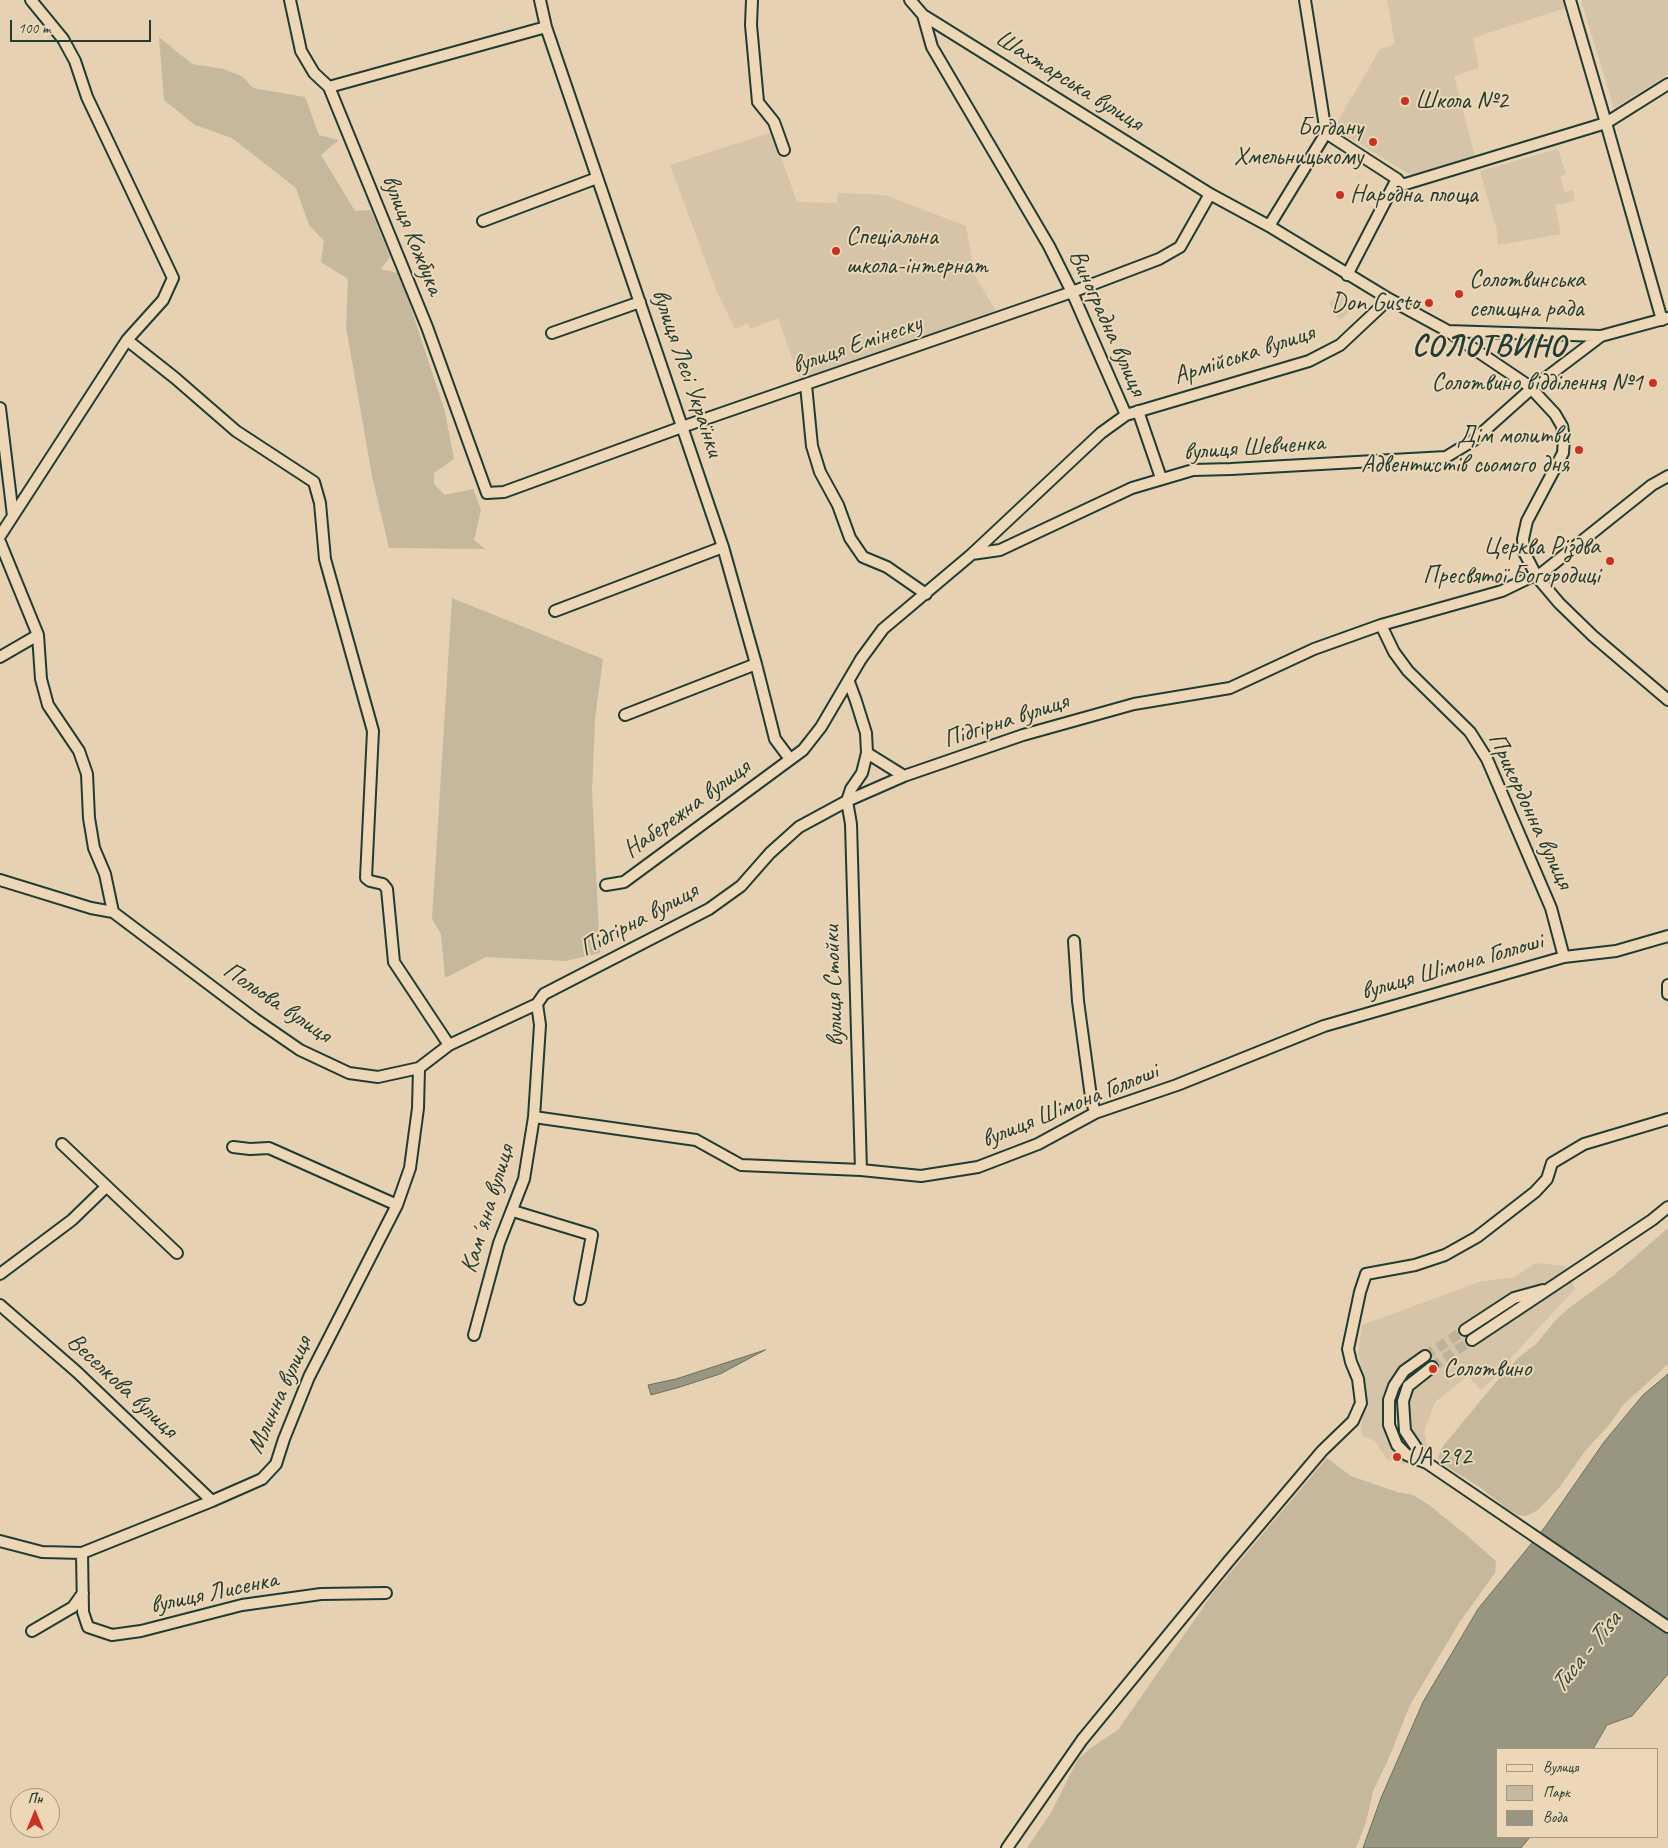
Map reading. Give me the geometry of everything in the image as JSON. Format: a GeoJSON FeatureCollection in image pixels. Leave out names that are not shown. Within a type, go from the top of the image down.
{"type":"FeatureCollection","features":[{"type":"Feature","properties":{"kind":"street"},"geometry":{"type":"LineString","coordinates":[[0,536],[127,340],[163,300],[173,278],[86,97],[75,61],[63,39],[31,0]]}},
{"type":"Feature","properties":{"kind":"street","name":"вулиця Кожбука"},"geometry":{"type":"LineString","coordinates":[[290,0],[301,50],[314,73],[329,87],[427,328],[487,493]]}},
{"type":"Feature","properties":{"kind":"street","name":"вулиця Лесі Українки"},"geometry":{"type":"LineString","coordinates":[[540,0],[546,27],[723,546],[775,739],[790,759]]}},
{"type":"Feature","properties":{"kind":"street"},"geometry":{"type":"LineString","coordinates":[[752,0],[751,25],[758,102],[774,122],[784,150]]}},
{"type":"Feature","properties":{"kind":"street","name":"Шахтарська вулиця"},"geometry":{"type":"LineString","coordinates":[[910,0],[923,15],[1210,194],[1269,226],[1388,299],[1446,330],[1532,389],[1555,414],[1562,426],[1564,438],[1563,453],[1527,521],[1523,539],[1524,552],[1536,576],[1559,603],[1592,636],[1668,700]]}},
{"type":"Feature","properties":{"kind":"street"},"geometry":{"type":"LineString","coordinates":[[1269,226],[1326,133],[1305,0]]}},
{"type":"Feature","properties":{"kind":"street"},"geometry":{"type":"LineString","coordinates":[[1446,330],[1601,336],[1665,318],[1570,0]]}},
{"type":"Feature","properties":{"kind":"street","name":"Виноградна вулиця"},"geometry":{"type":"LineString","coordinates":[[790,759],[803,750],[822,727],[861,659],[883,629],[972,554],[1101,433],[1126,415],[1072,292],[1049,246],[932,47],[923,15]]}},
{"type":"Feature","properties":{"kind":"street"},"geometry":{"type":"LineString","coordinates":[[329,87],[546,27]]}},
{"type":"Feature","properties":{"kind":"street"},"geometry":{"type":"LineString","coordinates":[[1326,133],[1397,179],[1402,185],[1606,123],[1668,84]]}},
{"type":"Feature","properties":{"kind":"street"},"geometry":{"type":"LineString","coordinates":[[483,221],[597,178]]}},
{"type":"Feature","properties":{"kind":"street"},"geometry":{"type":"LineString","coordinates":[[1347,275],[1397,179]]}},
{"type":"Feature","properties":{"kind":"street","name":"вулиця Емінеску"},"geometry":{"type":"LineString","coordinates":[[487,493],[504,492],[682,427],[1072,292],[1159,259],[1180,247],[1210,194]]}},
{"type":"Feature","properties":{"kind":"street","name":"Армійська вулиця"},"geometry":{"type":"LineString","coordinates":[[1126,415],[1308,361],[1340,346],[1388,299]]}},
{"type":"Feature","properties":{"kind":"street"},"geometry":{"type":"LineString","coordinates":[[552,334],[640,302]]}},
{"type":"Feature","properties":{"kind":"street","name":"вулиця Шевченка"},"geometry":{"type":"LineString","coordinates":[[972,554],[1000,550],[1132,488],[1193,470],[1446,457],[1474,440],[1532,389],[1601,336]]}},
{"type":"Feature","properties":{"kind":"street"},"geometry":{"type":"LineString","coordinates":[[127,340],[176,378],[236,431],[314,482],[320,503],[324,559],[373,731],[366,878],[370,882],[383,884],[387,889],[394,962],[450,1045]]}},
{"type":"Feature","properties":{"kind":"street"},"geometry":{"type":"LineString","coordinates":[[806,385],[812,446],[820,472],[838,505],[850,538],[863,557],[886,567],[926,594]]}},
{"type":"Feature","properties":{"kind":"street"},"geometry":{"type":"LineString","coordinates":[[0,408],[13,516]]}},
{"type":"Feature","properties":{"kind":"street"},"geometry":{"type":"LineString","coordinates":[[1138,411],[1161,478]]}},
{"type":"Feature","properties":{"kind":"street","name":"Підгірна вулиця"},"geometry":{"type":"LineString","coordinates":[[537,1004],[544,994],[709,909],[741,886],[770,853],[799,827],[847,801],[904,776],[1023,735],[1134,704],[1230,688],[1314,649],[1381,625],[1502,590],[1536,576],[1652,485],[1668,476]]}},
{"type":"Feature","properties":{"kind":"street"},"geometry":{"type":"LineString","coordinates":[[0,542],[38,635],[41,679],[48,704],[79,751],[87,774],[89,818],[94,848],[105,874],[113,912]]}},
{"type":"Feature","properties":{"kind":"street"},"geometry":{"type":"LineString","coordinates":[[555,611],[723,546]]}},
{"type":"Feature","properties":{"kind":"street","name":"Прикордонна вулиця"},"geometry":{"type":"LineString","coordinates":[[1381,625],[1394,652],[1408,671],[1470,732],[1487,759],[1527,848],[1551,908],[1564,957]]}},
{"type":"Feature","properties":{"kind":"street"},"geometry":{"type":"LineString","coordinates":[[0,657],[38,635]]}},
{"type":"Feature","properties":{"kind":"street"},"geometry":{"type":"LineString","coordinates":[[625,715],[756,664]]}},
{"type":"Feature","properties":{"kind":"street"},"geometry":{"type":"LineString","coordinates":[[847,801],[851,789],[862,773],[867,753],[866,733],[849,682]]}},
{"type":"Feature","properties":{"kind":"street"},"geometry":{"type":"LineString","coordinates":[[867,753],[904,776]]}},
{"type":"Feature","properties":{"kind":"street","name":"Набережна вулиця"},"geometry":{"type":"LineString","coordinates":[[606,885],[624,882],[790,759]]}},
{"type":"Feature","properties":{"kind":"street","name":"вулиця Стойки"},"geometry":{"type":"LineString","coordinates":[[847,801],[851,824],[861,1170]]}},
{"type":"Feature","properties":{"kind":"street","name":"Польова вулиця"},"geometry":{"type":"LineString","coordinates":[[0,880],[91,908],[113,912],[255,1019],[300,1050],[349,1073],[378,1077],[419,1068],[450,1045],[537,1004]]}},
{"type":"Feature","properties":{"kind":"street","name":"вулиця Шімона Голлоші"},"geometry":{"type":"LineString","coordinates":[[534,1117],[696,1140],[741,1165],[861,1170],[921,1176],[978,1167],[1038,1144],[1095,1113],[1177,1085],[1324,1026],[1564,957],[1616,951],[1668,936]]}},
{"type":"Feature","properties":{"kind":"street"},"geometry":{"type":"LineString","coordinates":[[1074,941],[1078,1001],[1091,1097],[1095,1113]]}},
{"type":"Feature","properties":{"kind":"street"},"geometry":{"type":"LineString","coordinates":[[1668,985],[1668,994]]}},
{"type":"Feature","properties":{"kind":"street","name":"Камʼяна вулиця"},"geometry":{"type":"LineString","coordinates":[[474,1335],[499,1243],[524,1179],[534,1117],[540,1025],[537,1004]]}},
{"type":"Feature","properties":{"kind":"street","name":"Млинна вулиця"},"geometry":{"type":"LineString","coordinates":[[0,1541],[42,1552],[82,1553],[262,1479],[276,1464],[284,1439],[310,1377],[397,1205],[410,1168],[418,1108],[419,1068]]}},
{"type":"Feature","properties":{"kind":"street"},"geometry":{"type":"LineString","coordinates":[[1007,1848],[1082,1740],[1322,1451],[1353,1421],[1361,1403],[1358,1379],[1348,1349],[1360,1292],[1366,1274],[1415,1265],[1445,1255],[1477,1237],[1534,1192],[1547,1179],[1552,1163],[1584,1144],[1668,1119]]}},
{"type":"Feature","properties":{"kind":"street"},"geometry":{"type":"LineString","coordinates":[[62,1144],[177,1253]]}},
{"type":"Feature","properties":{"kind":"street"},"geometry":{"type":"LineString","coordinates":[[233,1147],[250,1149],[269,1148],[397,1205]]}},
{"type":"Feature","properties":{"kind":"street"},"geometry":{"type":"LineString","coordinates":[[0,1274],[72,1220],[106,1187]]}},
{"type":"Feature","properties":{"kind":"street"},"geometry":{"type":"LineString","coordinates":[[1472,1340],[1652,1220],[1668,1207]]}},
{"type":"Feature","properties":{"kind":"street"},"geometry":{"type":"LineString","coordinates":[[513,1211],[592,1235],[580,1299]]}},
{"type":"Feature","properties":{"kind":"street"},"geometry":{"type":"LineString","coordinates":[[1465,1330],[1514,1298],[1553,1287]]}},
{"type":"Feature","properties":{"kind":"street","name":"Веселкова вулиця"},"geometry":{"type":"LineString","coordinates":[[0,1305],[77,1372],[212,1501]]}},
{"type":"Feature","properties":{"kind":"street"},"geometry":{"type":"LineString","coordinates":[[1425,1356],[1404,1371],[1398,1379],[1389,1400],[1388,1413],[1391,1434],[1398,1445],[1407,1454],[1429,1465],[1668,1627]]}},
{"type":"Feature","properties":{"kind":"street"},"geometry":{"type":"LineString","coordinates":[[1429,1465],[1405,1431],[1403,1401],[1408,1386],[1432,1367]]}},
{"type":"Feature","properties":{"kind":"street","name":"вулиця Лисенка"},"geometry":{"type":"LineString","coordinates":[[82,1553],[83,1612],[88,1627],[112,1636],[141,1631],[242,1604],[321,1594],[386,1593]]}},
{"type":"Feature","properties":{"kind":"street"},"geometry":{"type":"LineString","coordinates":[[32,1631],[73,1607],[83,1594]]}},
{"type":"Feature","properties":{"kind":"shaded area","name":"Школа №2"},"geometry":{"type":"Polygon","coordinates":[[[1387,0],[1563,0],[1565,8],[1473,38],[1479,68],[1454,76],[1475,157],[1414,177],[1334,128],[1380,49],[1395,44],[1387,0]]]}},
{"type":"Feature","properties":{"kind":"shaded area"},"geometry":{"type":"Polygon","coordinates":[[[1581,0],[1668,0],[1668,74],[1614,108],[1581,0]]]}},
{"type":"Feature","properties":{"kind":"shaded area","name":"Спеціальна школа-інтернат"},"geometry":{"type":"Polygon","coordinates":[[[772,132],[797,202],[837,203],[838,193],[885,195],[966,226],[975,276],[996,311],[800,380],[778,318],[750,329],[748,323],[735,329],[717,292],[670,165],[772,132]]]}},
{"type":"Feature","properties":{"kind":"shaded area"},"geometry":{"type":"Polygon","coordinates":[[[1558,149],[1566,174],[1560,177],[1565,192],[1573,190],[1575,201],[1555,205],[1561,234],[1498,245],[1497,231],[1480,171],[1558,149]]]}},
{"type":"Feature","properties":{"kind":"shaded area"},"geometry":{"type":"Polygon","coordinates":[[[1340,293],[1357,305],[1340,320],[1329,303],[1340,293]]]}},
{"type":"Feature","properties":{"kind":"shaded area","name":"Солотвино"},"geometry":{"type":"Polygon","coordinates":[[[1536,1263],[1565,1266],[1575,1289],[1510,1359],[1512,1362],[1481,1390],[1468,1376],[1435,1402],[1424,1432],[1430,1458],[1423,1469],[1387,1459],[1375,1441],[1361,1435],[1364,1384],[1358,1352],[1362,1325],[1479,1282],[1514,1277],[1536,1263]]]}},
{"type":"Feature","properties":{"kind":"green space"},"geometry":{"type":"Polygon","coordinates":[[[159,37],[192,64],[223,69],[242,76],[253,88],[305,97],[319,135],[339,140],[321,155],[355,211],[371,210],[390,257],[381,269],[398,273],[445,412],[454,459],[434,473],[434,484],[445,495],[473,489],[481,510],[474,540],[485,549],[389,548],[372,476],[346,327],[348,279],[321,262],[324,241],[309,225],[296,188],[232,138],[195,125],[164,100],[159,37]]]}},
{"type":"Feature","properties":{"kind":"green space"},"geometry":{"type":"Polygon","coordinates":[[[452,598],[603,659],[595,719],[592,790],[600,953],[565,961],[486,957],[445,978],[441,934],[432,919],[452,598]]]}},
{"type":"Feature","properties":{"kind":"green space"},"geometry":{"type":"Polygon","coordinates":[[[1668,1228],[1668,1364],[1623,1405],[1610,1424],[1585,1451],[1559,1488],[1538,1510],[1526,1516],[1518,1515],[1449,1468],[1438,1458],[1443,1446],[1502,1375],[1518,1358],[1536,1344],[1555,1321],[1569,1308],[1613,1276],[1668,1228]]]}},
{"type":"Feature","properties":{"kind":"green space"},"geometry":{"type":"Polygon","coordinates":[[[1327,1458],[1351,1476],[1397,1492],[1413,1495],[1429,1505],[1496,1561],[1495,1573],[1459,1623],[1410,1705],[1388,1760],[1373,1791],[1366,1822],[1356,1848],[1027,1848],[1052,1811],[1078,1759],[1118,1730],[1213,1593],[1327,1458]]]}},
{"type":"Feature","properties":{"kind":"water"},"geometry":{"type":"Polygon","coordinates":[[[765,1350],[720,1374],[651,1395],[648,1385],[676,1379],[765,1350]]]}},
{"type":"Feature","properties":{"kind":"water","name":"Тиса - Tisa"},"geometry":{"type":"Polygon","coordinates":[[[1668,1374],[1668,1674],[1632,1716],[1607,1725],[1594,1748],[1496,1748],[1496,1838],[1529,1838],[1521,1848],[1363,1848],[1381,1798],[1423,1702],[1478,1609],[1545,1527],[1604,1442],[1643,1395],[1668,1374]]]}},
{"type":"Feature","properties":{"kind":"pier"},"geometry":{"type":"Polygon","coordinates":[[[1538,1531],[1668,1619],[1668,1635],[1530,1541],[1538,1531]]]}},
{"type":"Feature","properties":{"kind":"tunnel"},"geometry":{"type":"LineString","coordinates":[[1425,1356],[1465,1330]]}},
{"type":"Feature","properties":{"kind":"tunnel"},"geometry":{"type":"LineString","coordinates":[[1432,1367],[1472,1340]]}},
{"type":"Feature","properties":{"kind":"place","name":"Школа №2"},"geometry":{"type":"Point","coordinates":[1405,101]}},
{"type":"Feature","properties":{"kind":"place","name":"Богдану Хмельницькому"},"geometry":{"type":"Point","coordinates":[1373,142]}},
{"type":"Feature","properties":{"kind":"place","name":"Народна площа"},"geometry":{"type":"Point","coordinates":[1340,195]}},
{"type":"Feature","properties":{"kind":"place","name":"Спеціальна школа-інтернат"},"geometry":{"type":"Point","coordinates":[836,251]}},
{"type":"Feature","properties":{"kind":"place","name":"Солотвинська селищна рада"},"geometry":{"type":"Point","coordinates":[1459,294]}},
{"type":"Feature","properties":{"kind":"place","name":"Don Gusto"},"geometry":{"type":"Point","coordinates":[1429,303]}},
{"type":"Feature","properties":{"kind":"place","name":"Солотвино відділення №1"},"geometry":{"type":"Point","coordinates":[1653,383]}},
{"type":"Feature","properties":{"kind":"place","name":"Дім молитви Адвентистів сьомого дня"},"geometry":{"type":"Point","coordinates":[1579,450]}},
{"type":"Feature","properties":{"kind":"place","name":"Церква Різдва Пресвятої Богородиці"},"geometry":{"type":"Point","coordinates":[1610,561]}},
{"type":"Feature","properties":{"kind":"place","name":"Солотвино"},"geometry":{"type":"Point","coordinates":[1433,1369]}},
{"type":"Feature","properties":{"kind":"place","name":"UA 292"},"geometry":{"type":"Point","coordinates":[1397,1457]}},
{"type":"Feature","properties":{"kind":"district","name":"СОЛОТВИНО"},"geometry":{"type":"Point","coordinates":[1489,347]}}]}
